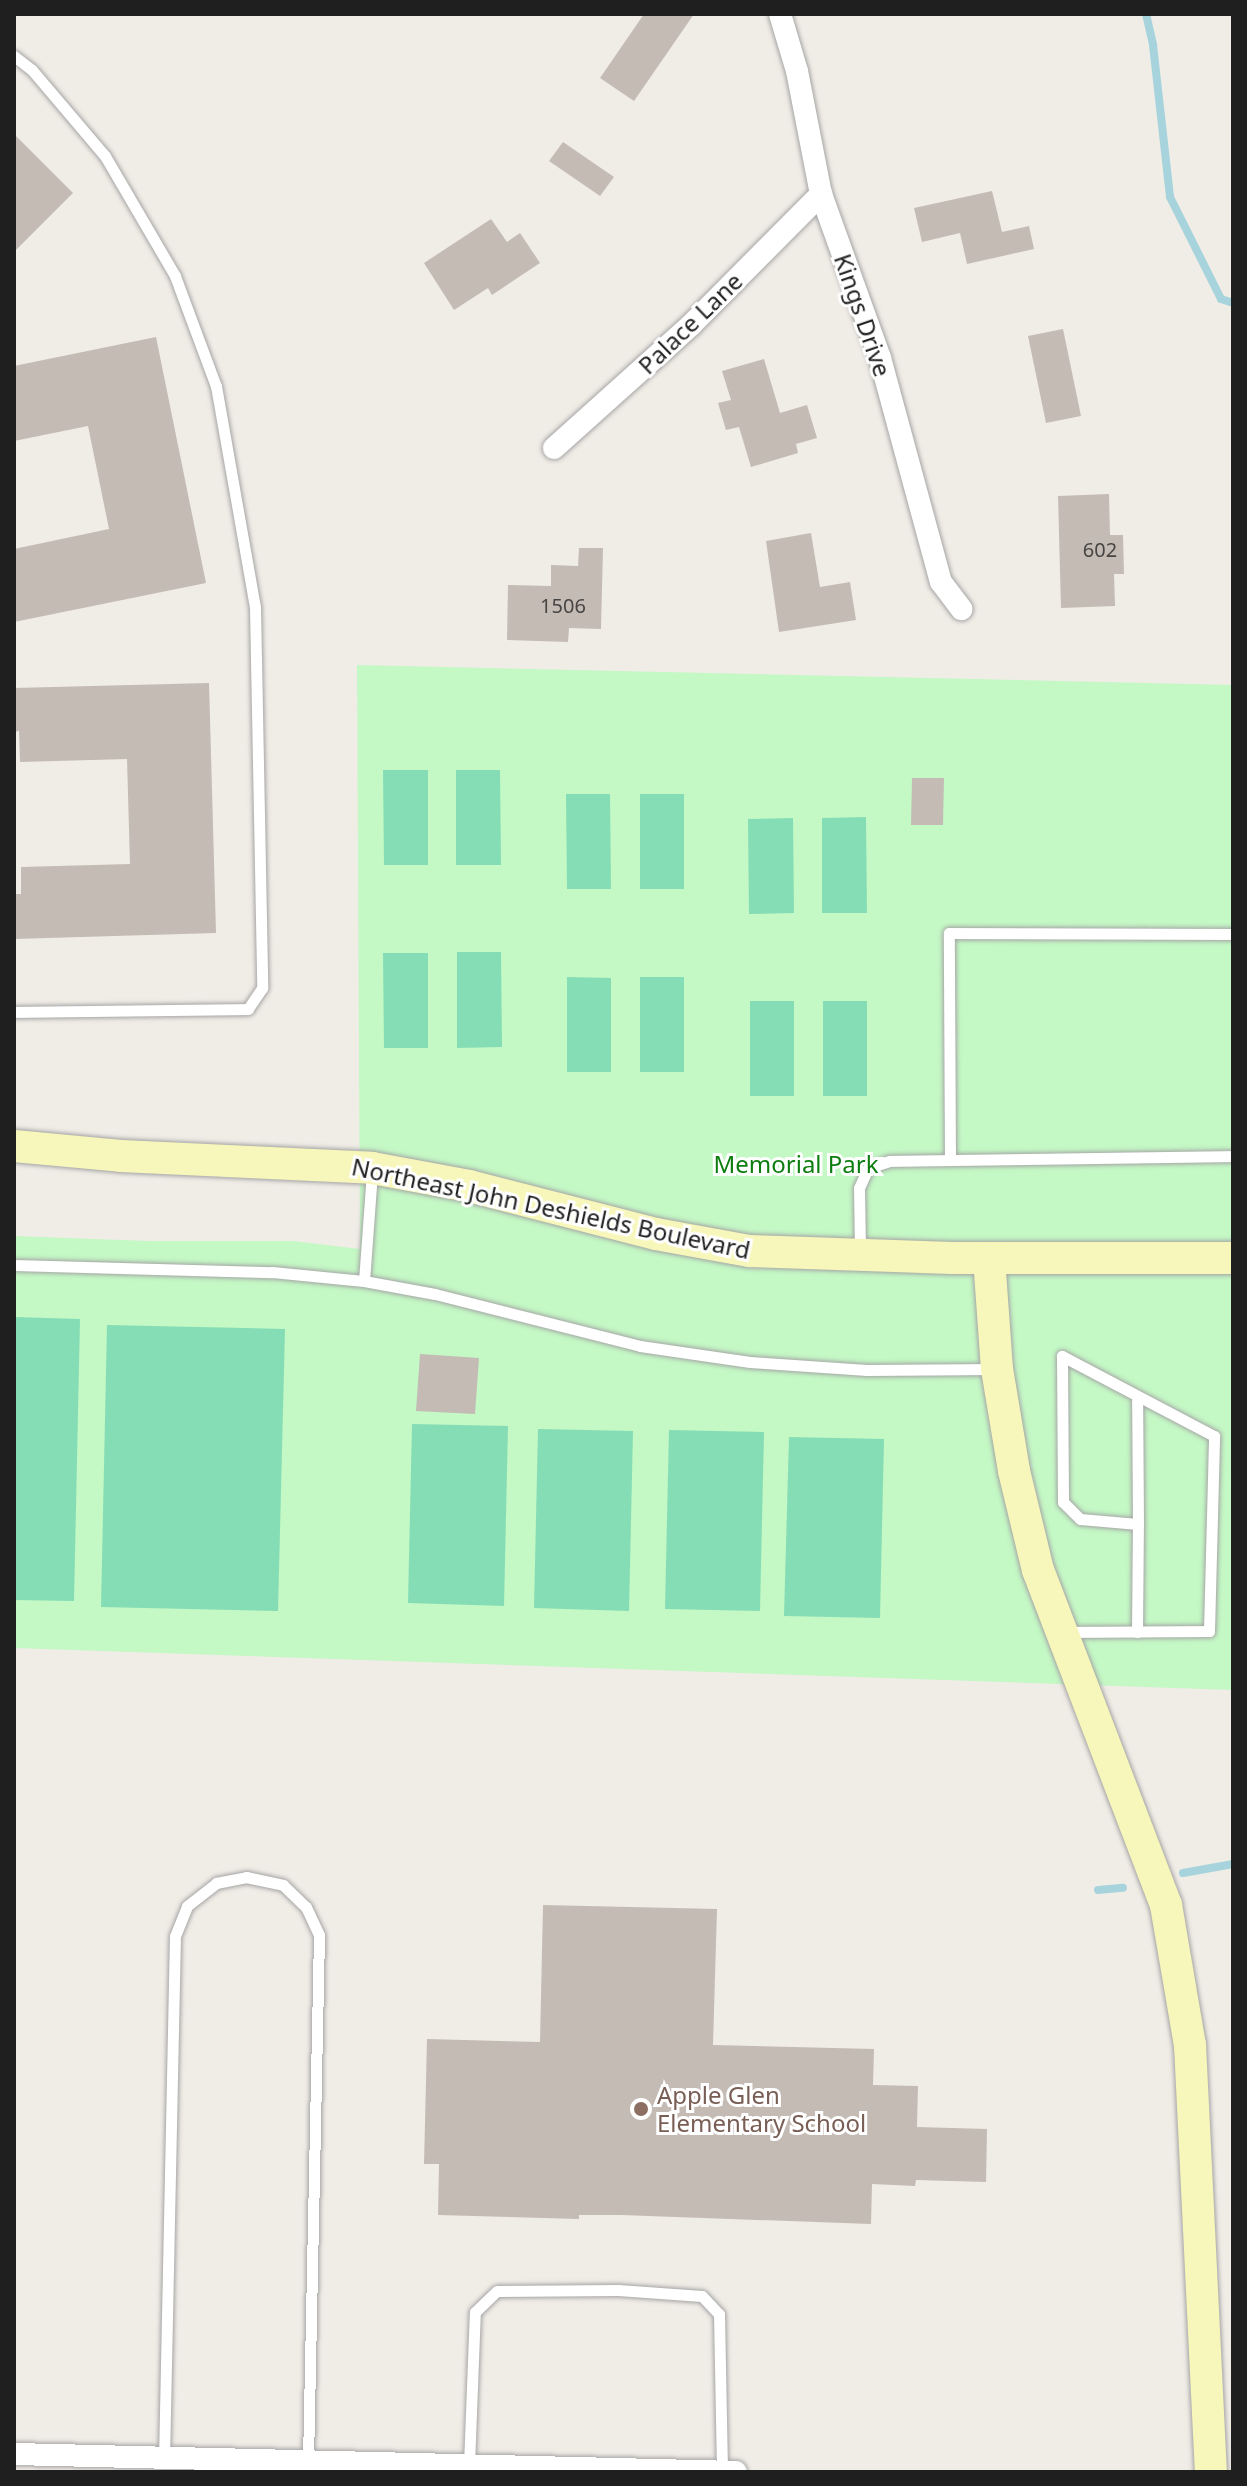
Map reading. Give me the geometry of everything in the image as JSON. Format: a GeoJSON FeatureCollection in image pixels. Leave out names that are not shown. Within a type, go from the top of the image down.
{"type":"FeatureCollection","features":[{"type":"Feature","properties":{"kind":"street","name":"Kings Drive"},"geometry":{"type":"LineString","coordinates":[[780,14],[797,71],[821,194],[880,358],[941,582],[961,609]]}},
{"type":"Feature","properties":{"kind":"street","name":"Palace Lane"},"geometry":{"type":"LineString","coordinates":[[554,448],[691,325],[821,194]]}},
{"type":"Feature","properties":{"kind":"street","name":"Northeast John Deshields Boulevard"},"geometry":{"type":"LineString","coordinates":[[14,1146],[121,1156],[372,1168],[469,1186],[656,1234],[750,1251],[989,1258],[1233,1258]]}},
{"type":"Feature","properties":{"kind":"street"},"geometry":{"type":"LineString","coordinates":[[989,1258],[997,1369],[1018,1486],[1038,1570],[1166,1905],[1190,2045],[1211,2472]]}},
{"type":"Feature","properties":{"kind":"street"},"geometry":{"type":"LineString","coordinates":[[14,2454],[308,2467],[469,2465],[736,2472]]}},
{"type":"Feature","properties":{"kind":"lane"},"geometry":{"type":"LineString","coordinates":[[14,56],[32,70],[105,156],[175,276],[216,386],[255,607],[262,988],[248,1009],[14,1012]]}},
{"type":"Feature","properties":{"kind":"lane"},"geometry":{"type":"LineString","coordinates":[[950,1160],[949,933],[1233,934]]}},
{"type":"Feature","properties":{"kind":"lane"},"geometry":{"type":"LineString","coordinates":[[861,1256],[859,1188],[868,1168],[889,1161],[1233,1156]]}},
{"type":"Feature","properties":{"kind":"lane"},"geometry":{"type":"LineString","coordinates":[[364,1281],[372,1168]]}},
{"type":"Feature","properties":{"kind":"lane"},"geometry":{"type":"LineString","coordinates":[[14,1265],[272,1272],[364,1281],[435,1294],[640,1346],[735,1360],[867,1370],[997,1369]]}},
{"type":"Feature","properties":{"kind":"lane"},"geometry":{"type":"LineString","coordinates":[[1060,1632],[1209,1631],[1214,1436],[1062,1356],[1063,1502],[1080,1519],[1138,1524]]}},
{"type":"Feature","properties":{"kind":"lane"},"geometry":{"type":"LineString","coordinates":[[1137,1396],[1137,1632]]}},
{"type":"Feature","properties":{"kind":"lane"},"geometry":{"type":"LineString","coordinates":[[164,2460],[175,1936],[187,1906],[216,1883],[246,1877],[283,1885],[306,1907],[319,1935],[308,2467]]}},
{"type":"Feature","properties":{"kind":"lane"},"geometry":{"type":"LineString","coordinates":[[469,2465],[475,2312],[497,2291],[602,2289],[702,2296],[719,2314],[722,2472]]}},
{"type":"Feature","properties":{"kind":"green space","name":"Memorial Park"},"geometry":{"type":"Polygon","coordinates":[[[357,665],[1233,685],[1233,1690],[14,1648],[14,1236],[148,1241],[293,1241],[360,1249],[357,665]]]}},
{"type":"Feature","properties":{"kind":"green space"},"geometry":{"type":"Polygon","coordinates":[[[383,770],[428,770],[428,865],[384,865],[383,770]]]}},
{"type":"Feature","properties":{"kind":"green space"},"geometry":{"type":"Polygon","coordinates":[[[456,770],[500,770],[501,865],[456,865],[456,770]]]}},
{"type":"Feature","properties":{"kind":"green space"},"geometry":{"type":"Polygon","coordinates":[[[566,794],[610,794],[611,889],[567,889],[566,794]]]}},
{"type":"Feature","properties":{"kind":"green space"},"geometry":{"type":"Polygon","coordinates":[[[640,794],[684,794],[684,889],[640,889],[640,794]]]}},
{"type":"Feature","properties":{"kind":"green space"},"geometry":{"type":"Polygon","coordinates":[[[866,817],[867,913],[822,913],[822,818],[866,817]]]}},
{"type":"Feature","properties":{"kind":"green space"},"geometry":{"type":"Polygon","coordinates":[[[793,818],[794,913],[749,914],[748,819],[793,818]]]}},
{"type":"Feature","properties":{"kind":"green space"},"geometry":{"type":"Polygon","coordinates":[[[457,952],[501,952],[502,1047],[457,1048],[457,952]]]}},
{"type":"Feature","properties":{"kind":"green space"},"geometry":{"type":"Polygon","coordinates":[[[383,953],[428,953],[428,1048],[384,1048],[383,953]]]}},
{"type":"Feature","properties":{"kind":"green space"},"geometry":{"type":"Polygon","coordinates":[[[567,977],[611,978],[611,1072],[567,1072],[567,977]]]}},
{"type":"Feature","properties":{"kind":"green space"},"geometry":{"type":"Polygon","coordinates":[[[640,977],[684,977],[684,1072],[640,1072],[640,977]]]}},
{"type":"Feature","properties":{"kind":"green space"},"geometry":{"type":"Polygon","coordinates":[[[750,1001],[794,1001],[794,1096],[750,1096],[750,1001]]]}},
{"type":"Feature","properties":{"kind":"green space"},"geometry":{"type":"Polygon","coordinates":[[[823,1001],[867,1001],[867,1096],[823,1096],[823,1001]]]}},
{"type":"Feature","properties":{"kind":"green space"},"geometry":{"type":"Polygon","coordinates":[[[14,1317],[80,1319],[74,1601],[14,1600],[14,1317]]]}},
{"type":"Feature","properties":{"kind":"green space"},"geometry":{"type":"Polygon","coordinates":[[[107,1325],[285,1329],[278,1611],[101,1607],[107,1325]]]}},
{"type":"Feature","properties":{"kind":"green space"},"geometry":{"type":"Polygon","coordinates":[[[412,1424],[508,1426],[504,1606],[408,1603],[412,1424]]]}},
{"type":"Feature","properties":{"kind":"green space"},"geometry":{"type":"Polygon","coordinates":[[[538,1429],[633,1431],[629,1611],[534,1608],[538,1429]]]}},
{"type":"Feature","properties":{"kind":"green space"},"geometry":{"type":"Polygon","coordinates":[[[669,1430],[764,1432],[760,1611],[665,1609],[669,1430]]]}},
{"type":"Feature","properties":{"kind":"green space"},"geometry":{"type":"Polygon","coordinates":[[[789,1437],[884,1439],[880,1618],[784,1616],[789,1437]]]}},
{"type":"Feature","properties":{"kind":"building"},"geometry":{"type":"Polygon","coordinates":[[[644,14],[694,14],[634,101],[600,78],[644,14]]]}},
{"type":"Feature","properties":{"kind":"building"},"geometry":{"type":"Polygon","coordinates":[[[14,134],[73,193],[14,252],[14,134]]]}},
{"type":"Feature","properties":{"kind":"building"},"geometry":{"type":"Polygon","coordinates":[[[563,142],[614,177],[600,196],[549,161],[563,142]]]}},
{"type":"Feature","properties":{"kind":"building"},"geometry":{"type":"Polygon","coordinates":[[[992,191],[1002,232],[1029,226],[1034,249],[967,264],[960,233],[922,242],[914,208],[992,191]]]}},
{"type":"Feature","properties":{"kind":"building"},"geometry":{"type":"Polygon","coordinates":[[[491,219],[507,242],[520,233],[540,263],[492,295],[488,288],[454,310],[424,263],[491,219]]]}},
{"type":"Feature","properties":{"kind":"building"},"geometry":{"type":"Polygon","coordinates":[[[1063,329],[1081,416],[1046,423],[1028,336],[1063,329]]]}},
{"type":"Feature","properties":{"kind":"building"},"geometry":{"type":"Polygon","coordinates":[[[156,337],[206,583],[14,622],[14,549],[109,529],[88,426],[14,441],[14,366],[156,337]]]}},
{"type":"Feature","properties":{"kind":"building"},"geometry":{"type":"Polygon","coordinates":[[[764,359],[780,413],[807,405],[817,438],[796,444],[798,453],[751,467],[739,427],[726,430],[718,403],[731,400],[722,371],[764,359]]]}},
{"type":"Feature","properties":{"kind":"building"},"geometry":{"type":"Polygon","coordinates":[[[1109,494],[1110,535],[1123,535],[1124,574],[1114,574],[1115,606],[1061,608],[1058,496],[1109,494]]]}},
{"type":"Feature","properties":{"kind":"building"},"geometry":{"type":"Polygon","coordinates":[[[811,533],[820,587],[850,582],[856,620],[779,632],[766,541],[811,533]]]}},
{"type":"Feature","properties":{"kind":"building"},"geometry":{"type":"Polygon","coordinates":[[[579,548],[603,548],[601,629],[569,628],[568,642],[507,640],[508,585],[551,586],[551,565],[578,566],[579,548]]]}},
{"type":"Feature","properties":{"kind":"building"},"geometry":{"type":"Polygon","coordinates":[[[209,683],[216,933],[14,939],[14,894],[21,894],[21,867],[130,864],[127,759],[20,762],[19,731],[14,732],[14,688],[209,683]]]}},
{"type":"Feature","properties":{"kind":"building"},"geometry":{"type":"Polygon","coordinates":[[[912,778],[944,778],[943,825],[911,825],[912,778]]]}},
{"type":"Feature","properties":{"kind":"building"},"geometry":{"type":"Polygon","coordinates":[[[420,1354],[479,1358],[475,1414],[416,1411],[420,1354]]]}},
{"type":"Feature","properties":{"kind":"building"},"geometry":{"type":"Polygon","coordinates":[[[543,1905],[717,1909],[713,2045],[874,2049],[873,2085],[918,2086],[917,2127],[987,2129],[986,2182],[916,2180],[915,2186],[872,2184],[871,2224],[621,2215],[579,2215],[579,2219],[438,2215],[439,2164],[424,2164],[427,2039],[540,2042],[543,1905]]]}},
{"type":"Feature","properties":{"kind":"waterway"},"geometry":{"type":"LineString","coordinates":[[1146,14],[1153,45],[1170,197],[1221,299],[1233,303]]}},
{"type":"Feature","properties":{"kind":"waterway"},"geometry":{"type":"LineString","coordinates":[[1183,1873],[1233,1864]]}},
{"type":"Feature","properties":{"kind":"waterway"},"geometry":{"type":"LineString","coordinates":[[1098,1890],[1123,1888]]}},
{"type":"Feature","properties":{"kind":"place","name":"Apple Glen Elementary School"},"geometry":{"type":"Point","coordinates":[641,2109]}}]}
